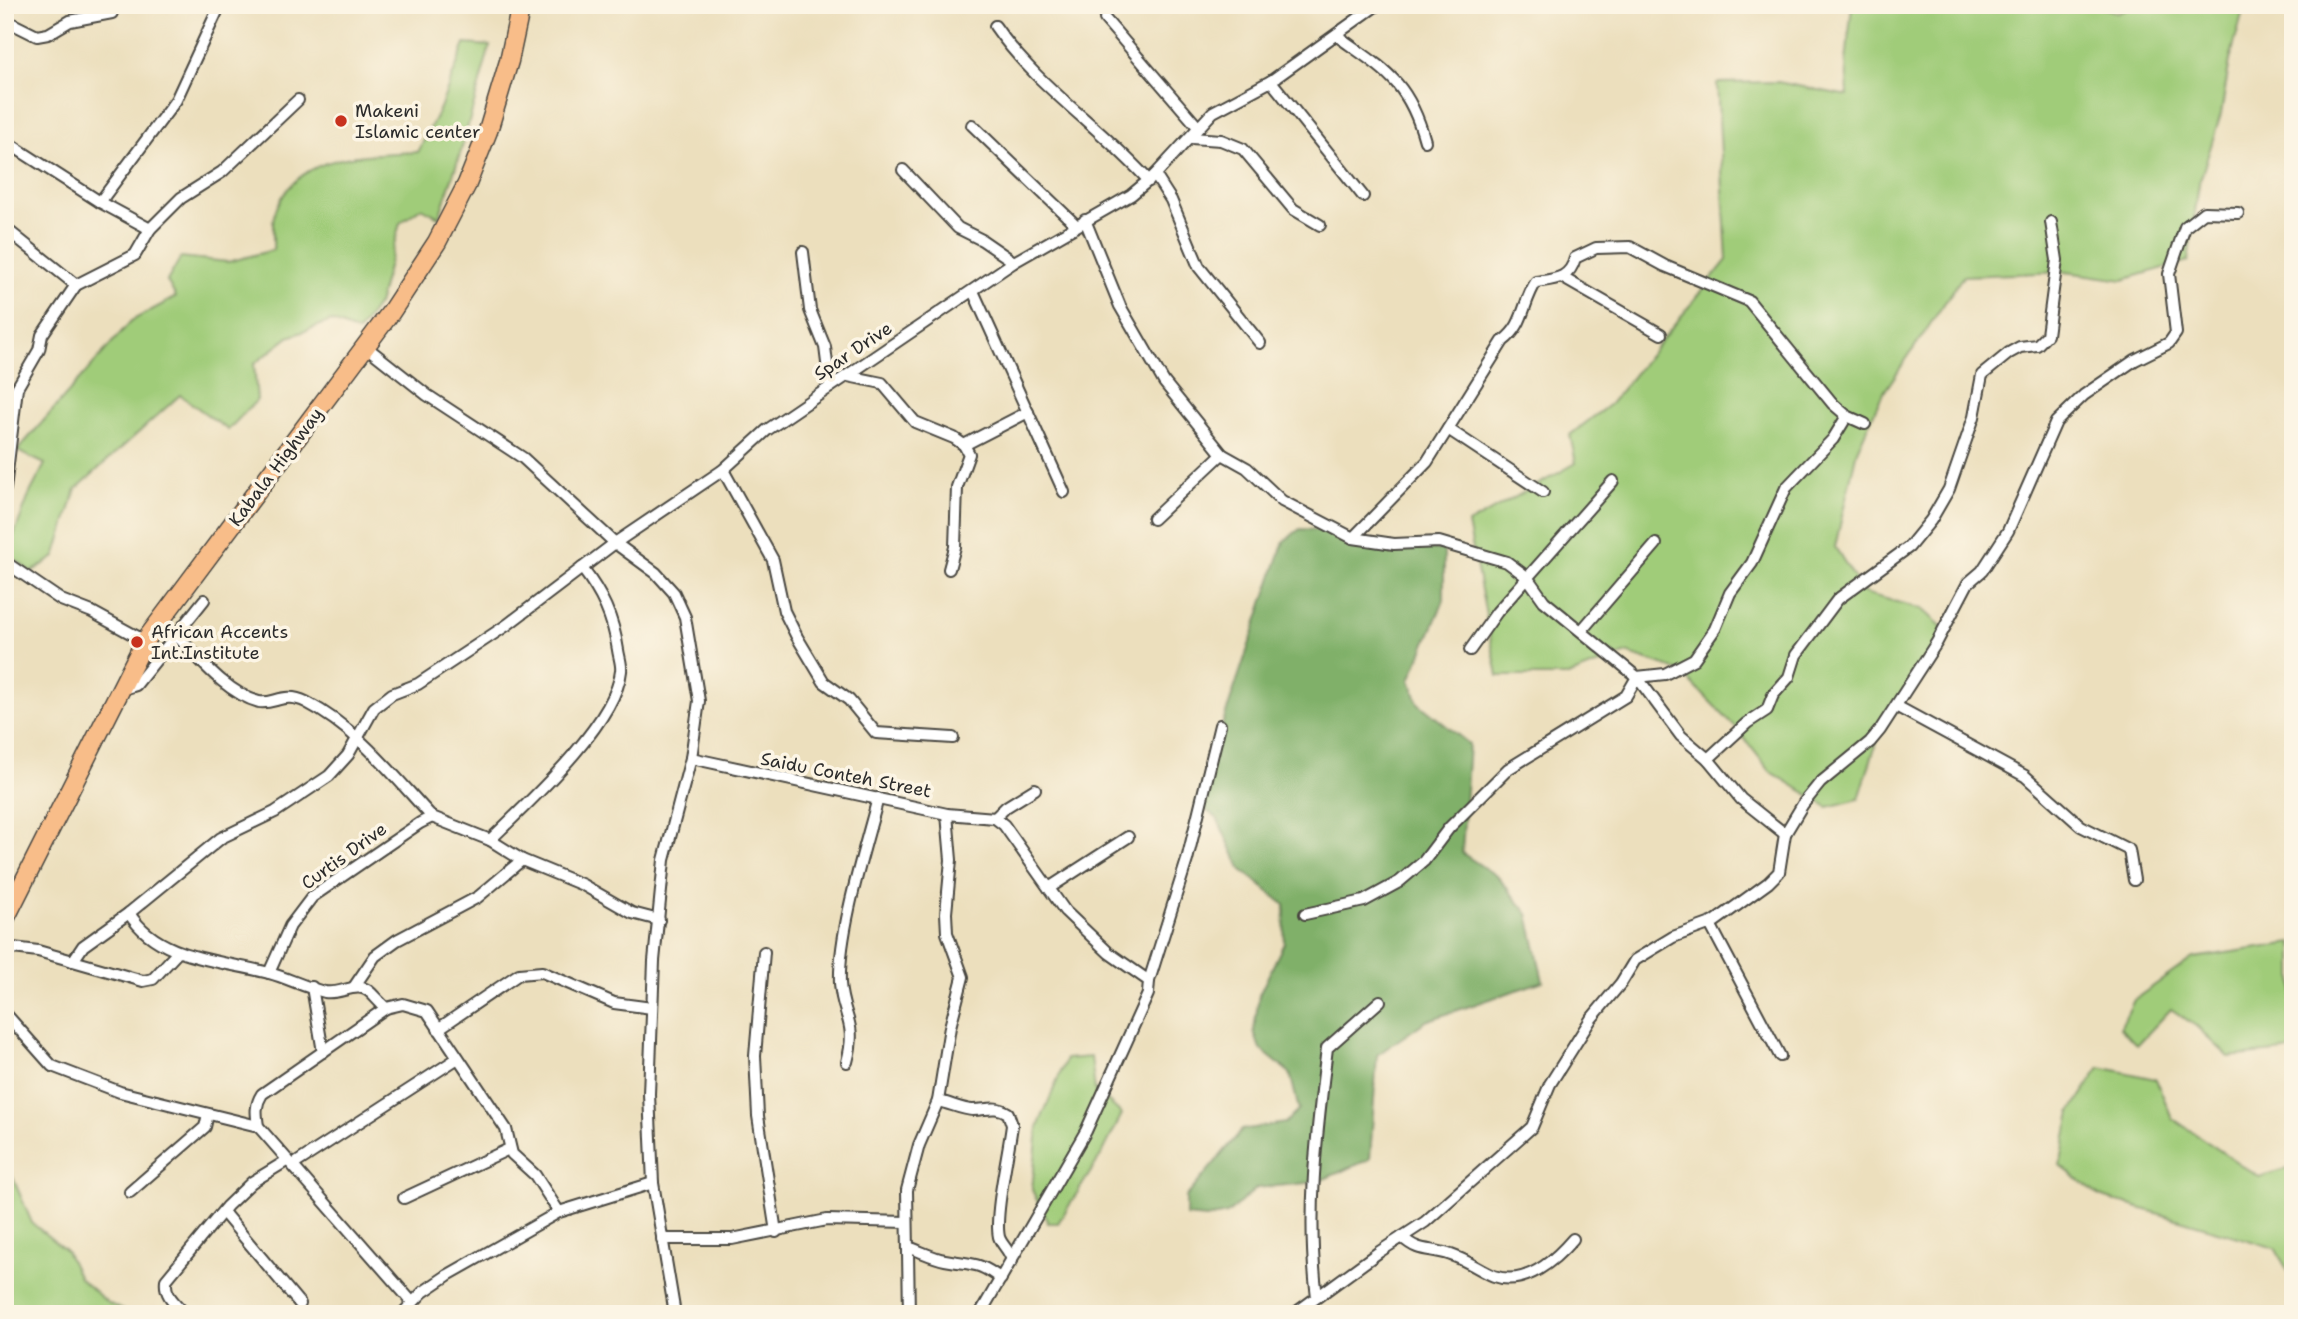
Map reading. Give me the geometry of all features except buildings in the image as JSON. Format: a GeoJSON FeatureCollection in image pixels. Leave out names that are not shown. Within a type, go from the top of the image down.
{"type":"FeatureCollection","features":[{"type":"Feature","properties":{"kind":"main road","name":"Kabala Highway"},"geometry":{"type":"LineString","coordinates":[[5,919],[145,641],[419,271],[467,184],[488,131],[509,61],[520,5]]}},
{"type":"Feature","properties":{"kind":"street"},"geometry":{"type":"LineString","coordinates":[[100,202],[176,100],[220,5]]}},
{"type":"Feature","properties":{"kind":"street","name":"Spar Drive"},"geometry":{"type":"LineString","coordinates":[[72,961],[83,946],[130,913],[221,838],[275,812],[329,776],[359,737],[373,708],[393,694],[418,684],[507,625],[615,543],[723,470],[767,430],[1014,262],[1080,222],[1132,195],[1152,178],[1213,112],[1271,81],[1377,5]]}},
{"type":"Feature","properties":{"kind":"street"},"geometry":{"type":"LineString","coordinates":[[5,20],[37,36],[48,34],[70,21],[112,13]]}},
{"type":"Feature","properties":{"kind":"street"},"geometry":{"type":"LineString","coordinates":[[1105,19],[1198,127]]}},
{"type":"Feature","properties":{"kind":"street"},"geometry":{"type":"LineString","coordinates":[[995,26],[1040,81],[1152,178],[1171,200],[1199,267],[1260,343]]}},
{"type":"Feature","properties":{"kind":"street"},"geometry":{"type":"LineString","coordinates":[[1336,35],[1380,65],[1405,90],[1425,141]]}},
{"type":"Feature","properties":{"kind":"street"},"geometry":{"type":"LineString","coordinates":[[1271,81],[1363,196]]}},
{"type":"Feature","properties":{"kind":"street"},"geometry":{"type":"LineString","coordinates":[[5,489],[17,388],[39,350],[42,335],[76,285],[135,255],[150,229],[181,198],[222,172],[298,100]]}},
{"type":"Feature","properties":{"kind":"street"},"geometry":{"type":"LineString","coordinates":[[972,125],[1080,222],[1121,306],[1164,382],[1222,454],[1247,468],[1282,501],[1353,538],[1394,544],[1439,542],[1472,549],[1507,562],[1527,577],[1545,601],[1637,677],[1681,736],[1708,760],[1741,799],[1785,834]]}},
{"type":"Feature","properties":{"kind":"street"},"geometry":{"type":"LineString","coordinates":[[1191,138],[1221,140],[1243,149],[1293,209],[1320,225]]}},
{"type":"Feature","properties":{"kind":"street"},"geometry":{"type":"LineString","coordinates":[[5,141],[100,202],[150,229]]}},
{"type":"Feature","properties":{"kind":"street"},"geometry":{"type":"LineString","coordinates":[[902,170],[958,228],[982,240],[1014,262]]}},
{"type":"Feature","properties":{"kind":"street"},"geometry":{"type":"LineString","coordinates":[[1294,1314],[1452,1201],[1532,1127],[1557,1073],[1591,1019],[1621,984],[1635,960],[1673,937],[1710,924],[1751,899],[1779,872],[1785,834],[1794,818],[1820,783],[1870,742],[1937,642],[1968,583],[1982,571],[2008,531],[2056,422],[2084,395],[2136,360],[2169,343],[2176,333],[2169,274],[2185,228],[2204,212],[2238,213]]}},
{"type":"Feature","properties":{"kind":"street"},"geometry":{"type":"LineString","coordinates":[[1708,760],[1747,723],[1767,710],[1773,695],[1789,677],[1796,655],[1838,598],[1909,547],[1931,520],[1949,489],[1974,417],[1982,375],[2020,346],[2038,345],[2047,335],[2057,260],[2050,222]]}},
{"type":"Feature","properties":{"kind":"street"},"geometry":{"type":"LineString","coordinates":[[5,228],[20,237],[76,285]]}},
{"type":"Feature","properties":{"kind":"street"},"geometry":{"type":"LineString","coordinates":[[1353,538],[1427,462],[1503,341],[1516,332],[1524,316],[1526,297],[1536,282],[1563,278],[1572,269],[1575,258],[1596,247],[1630,247],[1665,266],[1749,301],[1833,404],[1847,416],[1865,424]]}},
{"type":"Feature","properties":{"kind":"street"},"geometry":{"type":"LineString","coordinates":[[803,253],[810,310],[825,347],[830,387]]}},
{"type":"Feature","properties":{"kind":"street"},"geometry":{"type":"LineString","coordinates":[[1563,278],[1661,334]]}},
{"type":"Feature","properties":{"kind":"street"},"geometry":{"type":"LineString","coordinates":[[973,291],[1064,492]]}},
{"type":"Feature","properties":{"kind":"street"},"geometry":{"type":"LineString","coordinates":[[365,346],[427,395],[523,458],[615,543],[656,573],[674,593],[685,617],[699,701],[691,758],[664,860],[652,1008],[649,1140],[653,1183],[675,1314]]}},
{"type":"Feature","properties":{"kind":"street"},"geometry":{"type":"LineString","coordinates":[[848,376],[882,383],[915,422],[964,445],[969,454],[957,487],[955,547],[949,569]]}},
{"type":"Feature","properties":{"kind":"street"},"geometry":{"type":"LineString","coordinates":[[964,445],[1028,412]]}},
{"type":"Feature","properties":{"kind":"street"},"geometry":{"type":"LineString","coordinates":[[1637,677],[1665,674],[1694,659],[1715,629],[1730,593],[1752,563],[1786,488],[1833,439],[1847,416]]}},
{"type":"Feature","properties":{"kind":"street"},"geometry":{"type":"LineString","coordinates":[[1448,429],[1543,492]]}},
{"type":"Feature","properties":{"kind":"street"},"geometry":{"type":"LineString","coordinates":[[1153,519],[1222,454]]}},
{"type":"Feature","properties":{"kind":"street"},"geometry":{"type":"LineString","coordinates":[[723,470],[773,560],[784,611],[824,682],[849,700],[876,733],[953,738]]}},
{"type":"Feature","properties":{"kind":"street"},"geometry":{"type":"LineString","coordinates":[[1470,650],[1527,577],[1613,481]]}},
{"type":"Feature","properties":{"kind":"street"},"geometry":{"type":"LineString","coordinates":[[1582,631],[1656,544]]}},
{"type":"Feature","properties":{"kind":"street"},"geometry":{"type":"LineString","coordinates":[[5,562],[61,600],[92,612],[145,641]]}},
{"type":"Feature","properties":{"kind":"street"},"geometry":{"type":"LineString","coordinates":[[490,839],[559,772],[582,744],[612,697],[621,671],[614,621],[600,591],[582,568]]}},
{"type":"Feature","properties":{"kind":"street"},"geometry":{"type":"LineString","coordinates":[[118,691],[136,685],[204,600]]}},
{"type":"Feature","properties":{"kind":"street"},"geometry":{"type":"LineString","coordinates":[[176,635],[222,680],[245,696],[262,703],[292,697],[306,702],[359,737],[432,817],[490,839],[522,860],[583,885],[632,913],[659,920]]}},
{"type":"Feature","properties":{"kind":"street"},"geometry":{"type":"LineString","coordinates":[[1305,914],[1364,901],[1399,882],[1424,861],[1449,828],[1508,769],[1626,696],[1637,677]]}},
{"type":"Feature","properties":{"kind":"street"},"geometry":{"type":"LineString","coordinates":[[1895,706],[2025,776],[2081,826],[2129,850],[2134,880]]}},
{"type":"Feature","properties":{"kind":"street"},"geometry":{"type":"LineString","coordinates":[[980,1314],[1086,1131],[1144,1004],[1187,860],[1220,725]]}},
{"type":"Feature","properties":{"kind":"street","name":"Saidu Conteh Street"},"geometry":{"type":"LineString","coordinates":[[691,758],[754,775],[878,797],[947,814],[951,860],[947,933],[963,977],[950,1027],[938,1101],[912,1169],[907,1190],[909,1314]]}},
{"type":"Feature","properties":{"kind":"street"},"geometry":{"type":"LineString","coordinates":[[995,818],[1006,807],[1035,789]]}},
{"type":"Feature","properties":{"kind":"street"},"geometry":{"type":"LineString","coordinates":[[847,1062],[852,1042],[852,1025],[840,984],[842,961],[858,873],[878,797]]}},
{"type":"Feature","properties":{"kind":"street"},"geometry":{"type":"LineString","coordinates":[[947,814],[995,818],[1004,825],[1065,911],[1109,953],[1149,981]]}},
{"type":"Feature","properties":{"kind":"street","name":"Curtis Drive"},"geometry":{"type":"LineString","coordinates":[[269,973],[290,926],[312,897],[420,822],[432,817]]}},
{"type":"Feature","properties":{"kind":"street"},"geometry":{"type":"LineString","coordinates":[[1766,819],[1794,818]]}},
{"type":"Feature","properties":{"kind":"street"},"geometry":{"type":"LineString","coordinates":[[1049,888],[1128,837]]}},
{"type":"Feature","properties":{"kind":"street"},"geometry":{"type":"LineString","coordinates":[[354,987],[375,956],[397,940],[478,897],[522,860]]}},
{"type":"Feature","properties":{"kind":"street"},"geometry":{"type":"LineString","coordinates":[[130,913],[137,925],[178,952],[269,973],[313,987],[339,992],[354,987],[371,992],[386,1008]]}},
{"type":"Feature","properties":{"kind":"street"},"geometry":{"type":"LineString","coordinates":[[1710,924],[1780,1056]]}},
{"type":"Feature","properties":{"kind":"street"},"geometry":{"type":"LineString","coordinates":[[5,947],[72,961],[144,981],[153,979],[178,952]]}},
{"type":"Feature","properties":{"kind":"street"},"geometry":{"type":"LineString","coordinates":[[764,952],[755,1056],[758,1116],[776,1232]]}},
{"type":"Feature","properties":{"kind":"street"},"geometry":{"type":"LineString","coordinates":[[438,1029],[519,974],[529,971],[542,972],[614,1003],[652,1008]]}},
{"type":"Feature","properties":{"kind":"street"},"geometry":{"type":"LineString","coordinates":[[313,987],[323,1052]]}},
{"type":"Feature","properties":{"kind":"street"},"geometry":{"type":"LineString","coordinates":[[1317,1297],[1311,1253],[1311,1200],[1327,1048],[1336,1037],[1380,1001]]}},
{"type":"Feature","properties":{"kind":"street"},"geometry":{"type":"LineString","coordinates":[[258,1126],[256,1104],[262,1094],[386,1008],[415,1006],[427,1011],[506,1129],[509,1149],[544,1186],[559,1212]]}},
{"type":"Feature","properties":{"kind":"street"},"geometry":{"type":"LineString","coordinates":[[5,1013],[15,1021],[52,1066],[120,1092],[258,1126],[412,1302]]}},
{"type":"Feature","properties":{"kind":"street"},"geometry":{"type":"LineString","coordinates":[[185,1314],[169,1296],[165,1288],[166,1280],[252,1182],[291,1163],[458,1058]]}},
{"type":"Feature","properties":{"kind":"street"},"geometry":{"type":"LineString","coordinates":[[938,1101],[958,1104],[970,1111],[999,1107],[1008,1113],[1013,1125],[998,1221],[999,1239],[1010,1251],[1012,1261]]}},
{"type":"Feature","properties":{"kind":"street"},"geometry":{"type":"LineString","coordinates":[[130,1192],[205,1128],[208,1114]]}},
{"type":"Feature","properties":{"kind":"street"},"geometry":{"type":"LineString","coordinates":[[404,1198],[509,1149]]}},
{"type":"Feature","properties":{"kind":"street"},"geometry":{"type":"LineString","coordinates":[[402,1314],[412,1302],[448,1275],[559,1212],[653,1183]]}},
{"type":"Feature","properties":{"kind":"street"},"geometry":{"type":"LineString","coordinates":[[223,1212],[300,1304]]}},
{"type":"Feature","properties":{"kind":"street"},"geometry":{"type":"LineString","coordinates":[[662,1240],[732,1239],[827,1220],[908,1222]]}},
{"type":"Feature","properties":{"kind":"street"},"geometry":{"type":"LineString","coordinates":[[1402,1237],[1418,1250],[1447,1253],[1480,1266],[1497,1277],[1532,1273],[1552,1263],[1573,1240]]}},
{"type":"Feature","properties":{"kind":"street"},"geometry":{"type":"LineString","coordinates":[[908,1247],[944,1260],[977,1264],[1001,1279]]}},
{"type":"Feature","properties":{"kind":"green space"},"geometry":{"type":"Polygon","coordinates":[[[1852,5],[2093,5],[2117,12],[2138,5],[2230,5],[2243,11],[2230,60],[2221,114],[2199,184],[2188,261],[2123,280],[2066,272],[1963,276],[1882,395],[1857,450],[1835,547],[1864,593],[1922,609],[1949,633],[1878,737],[1859,799],[1828,807],[1770,771],[1736,728],[1680,671],[1627,653],[1568,676],[1498,676],[1468,524],[1576,463],[1570,435],[1610,404],[1727,260],[1717,83],[1778,82],[1848,96],[1846,62],[1852,5]]]}},
{"type":"Feature","properties":{"kind":"green space"},"geometry":{"type":"Polygon","coordinates":[[[465,44],[490,46],[461,151],[439,217],[421,208],[400,223],[378,304],[358,332],[331,321],[289,337],[254,364],[257,400],[228,430],[180,395],[76,489],[55,557],[31,572],[7,553],[30,493],[45,464],[17,451],[131,321],[176,297],[167,281],[181,257],[228,262],[273,250],[275,212],[286,192],[300,177],[335,160],[418,152],[440,108],[465,44]]]}},
{"type":"Feature","properties":{"kind":"green space"},"geometry":{"type":"Polygon","coordinates":[[[1300,529],[1321,530],[1381,546],[1444,550],[1444,600],[1410,680],[1418,703],[1469,744],[1462,853],[1498,877],[1528,914],[1543,981],[1426,1021],[1377,1055],[1370,1159],[1317,1182],[1257,1188],[1227,1214],[1206,1218],[1186,1216],[1186,1197],[1242,1130],[1285,1123],[1299,1110],[1290,1073],[1260,1049],[1254,1031],[1259,995],[1284,943],[1285,905],[1241,869],[1217,818],[1201,807],[1201,788],[1284,541],[1300,529]]]}},
{"type":"Feature","properties":{"kind":"green space"},"geometry":{"type":"Polygon","coordinates":[[[2293,943],[2293,1050],[2229,1057],[2196,1026],[2171,1009],[2137,1045],[2120,1028],[2134,1000],[2193,958],[2293,943]]]}},
{"type":"Feature","properties":{"kind":"green space"},"geometry":{"type":"Polygon","coordinates":[[[1091,1057],[1095,1090],[1122,1114],[1102,1154],[1058,1223],[1048,1223],[1032,1190],[1038,1127],[1066,1059],[1091,1057]]]}},
{"type":"Feature","properties":{"kind":"green space"},"geometry":{"type":"Polygon","coordinates":[[[2100,1067],[2156,1079],[2172,1118],[2259,1177],[2293,1167],[2293,1280],[2275,1248],[2099,1196],[2060,1165],[2071,1112],[2100,1067]]]}},
{"type":"Feature","properties":{"kind":"green space"},"geometry":{"type":"Polygon","coordinates":[[[5,1159],[32,1223],[66,1251],[79,1278],[108,1303],[130,1314],[5,1314],[5,1159]]]}},
{"type":"Feature","properties":{"kind":"place","name":"Makeni Islamic center"},"geometry":{"type":"Point","coordinates":[341,121]}},
{"type":"Feature","properties":{"kind":"place","name":"African Accents Int.Institute"},"geometry":{"type":"Point","coordinates":[137,642]}}]}
